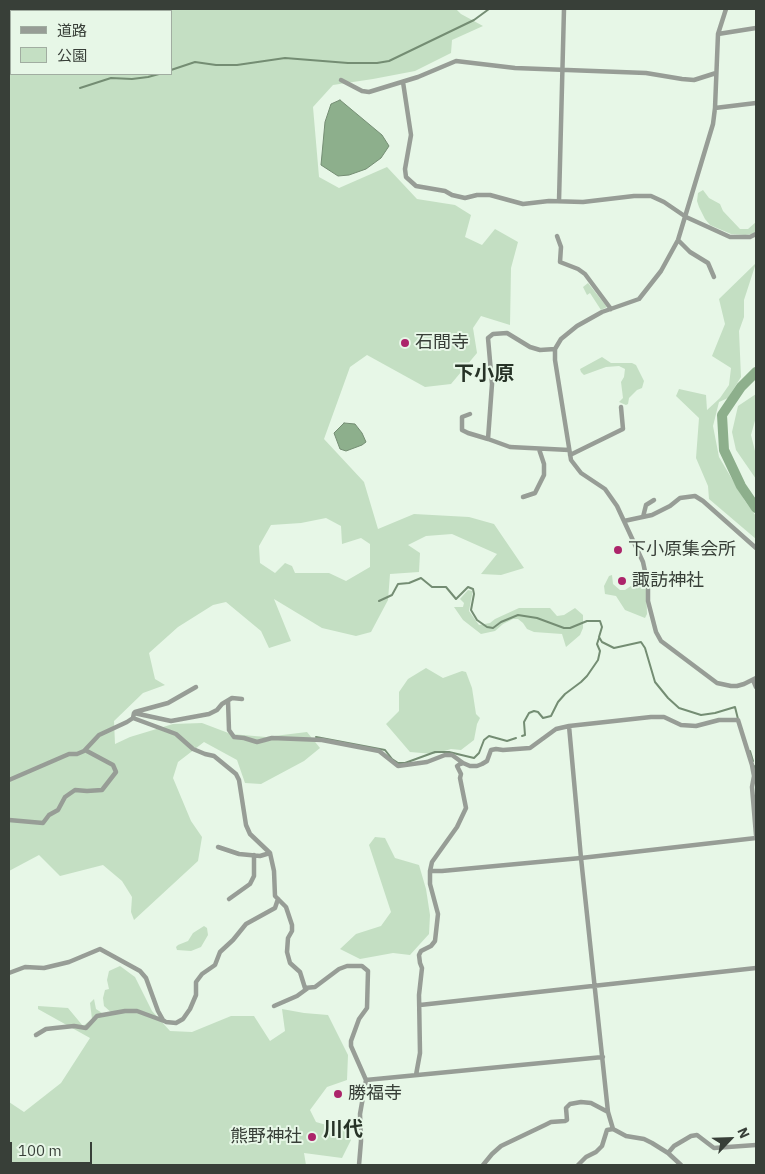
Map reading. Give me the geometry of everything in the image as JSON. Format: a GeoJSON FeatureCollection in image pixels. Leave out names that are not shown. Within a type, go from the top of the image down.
{"type":"FeatureCollection","features":[{"type":"Feature","properties":{"kind":"street"},"geometry":{"type":"LineString","coordinates":[[559,201],[564,9]]}},
{"type":"Feature","properties":{"kind":"street"},"geometry":{"type":"LineString","coordinates":[[726,9],[718,34],[713,124],[678,240],[661,271],[639,298],[610,309],[577,326],[561,339],[555,348],[555,360],[571,460],[581,474],[605,489],[617,506],[643,562],[648,586],[648,601],[660,641],[718,683],[731,686],[744,684],[755,679],[756,687]]}},
{"type":"Feature","properties":{"kind":"street"},"geometry":{"type":"LineString","coordinates":[[718,34],[756,28]]}},
{"type":"Feature","properties":{"kind":"street"},"geometry":{"type":"LineString","coordinates":[[341,80],[362,91],[369,92],[403,82],[456,61],[515,68],[646,73],[688,80],[716,73]]}},
{"type":"Feature","properties":{"kind":"street"},"geometry":{"type":"LineString","coordinates":[[403,82],[411,135],[405,169],[406,177],[416,186],[445,191],[464,198],[476,195],[490,195],[523,204],[559,201],[583,202],[651,196],[664,202],[686,217],[730,237],[750,237],[756,234]]}},
{"type":"Feature","properties":{"kind":"street"},"geometry":{"type":"LineString","coordinates":[[715,108],[756,103]]}},
{"type":"Feature","properties":{"kind":"street"},"geometry":{"type":"LineString","coordinates":[[557,236],[561,247],[560,262],[584,274],[610,309]]}},
{"type":"Feature","properties":{"kind":"street"},"geometry":{"type":"LineString","coordinates":[[678,240],[690,252],[708,263],[714,277]]}},
{"type":"Feature","properties":{"kind":"street"},"geometry":{"type":"LineString","coordinates":[[488,440],[492,384],[488,338],[493,334],[507,333],[530,347],[540,350],[555,348]]}},
{"type":"Feature","properties":{"kind":"street"},"geometry":{"type":"LineString","coordinates":[[470,414],[462,417],[462,430],[468,433],[510,448],[570,453],[623,429],[621,407]]}},
{"type":"Feature","properties":{"kind":"street"},"geometry":{"type":"LineString","coordinates":[[523,497],[535,493],[544,476],[544,464],[539,449]]}},
{"type":"Feature","properties":{"kind":"street"},"geometry":{"type":"LineString","coordinates":[[624,521],[652,515],[670,506],[680,498],[695,496],[756,548]]}},
{"type":"Feature","properties":{"kind":"street"},"geometry":{"type":"LineString","coordinates":[[643,517],[646,505],[654,500]]}},
{"type":"Feature","properties":{"kind":"street"},"geometry":{"type":"LineString","coordinates":[[9,780],[69,754],[77,754],[86,750],[99,735],[133,715],[168,703],[196,687]]}},
{"type":"Feature","properties":{"kind":"street"},"geometry":{"type":"LineString","coordinates":[[133,715],[171,721],[184,717],[209,714],[232,698],[242,699]]}},
{"type":"Feature","properties":{"kind":"street"},"geometry":{"type":"LineString","coordinates":[[228,701],[229,730],[234,737],[257,742],[272,738],[322,740],[379,751],[398,766],[427,762],[445,755],[452,756],[470,766],[482,764],[487,761],[491,750],[530,748],[556,729],[569,726],[657,717],[664,717],[681,725],[696,726],[719,720],[738,720],[754,776],[752,787],[756,836],[581,858],[442,872],[430,871]]}},
{"type":"Feature","properties":{"kind":"street"},"geometry":{"type":"LineString","coordinates":[[133,715],[176,734],[193,749],[214,756],[236,774],[240,780],[246,825],[250,834],[270,853],[274,872],[275,896],[289,912],[292,931],[288,938],[287,952],[290,963],[300,972],[302,982],[305,988],[308,988]]}},
{"type":"Feature","properties":{"kind":"street"},"geometry":{"type":"LineString","coordinates":[[569,726],[608,1112],[614,1129]]}},
{"type":"Feature","properties":{"kind":"street"},"geometry":{"type":"LineString","coordinates":[[9,820],[43,823],[49,815],[58,810],[64,797],[75,790],[87,792],[102,790],[116,772],[113,765],[86,750]]}},
{"type":"Feature","properties":{"kind":"street"},"geometry":{"type":"LineString","coordinates":[[416,1075],[420,1052],[419,995],[422,968],[419,955],[435,941],[438,914],[430,884],[430,871],[432,862],[457,827],[466,808],[458,766],[463,763]]}},
{"type":"Feature","properties":{"kind":"street"},"geometry":{"type":"LineString","coordinates":[[218,846],[239,854],[270,853]]}},
{"type":"Feature","properties":{"kind":"street"},"geometry":{"type":"LineString","coordinates":[[229,900],[250,884],[254,876],[254,855]]}},
{"type":"Feature","properties":{"kind":"street"},"geometry":{"type":"LineString","coordinates":[[36,1035],[55,1028],[74,1026],[86,1028],[97,1016],[125,1012],[147,1014],[165,1022],[176,1023],[183,1019],[190,1009],[196,995],[196,982],[202,974],[215,965],[220,952],[246,924],[275,908],[278,899]]}},
{"type":"Feature","properties":{"kind":"street"},"geometry":{"type":"LineString","coordinates":[[9,974],[25,967],[44,968],[69,962],[100,949],[140,971],[146,978],[158,1012],[165,1022]]}},
{"type":"Feature","properties":{"kind":"street"},"geometry":{"type":"LineString","coordinates":[[274,1006],[297,996],[308,988],[315,987],[339,969],[348,966],[362,966],[368,971],[367,1008],[359,1019],[351,1040],[351,1046],[366,1080],[360,1114],[361,1141],[359,1165]]}},
{"type":"Feature","properties":{"kind":"street"},"geometry":{"type":"LineString","coordinates":[[420,1005],[756,968]]}},
{"type":"Feature","properties":{"kind":"street"},"geometry":{"type":"LineString","coordinates":[[366,1080],[602,1057]]}},
{"type":"Feature","properties":{"kind":"street"},"geometry":{"type":"LineString","coordinates":[[484,1165],[501,1146],[545,1124],[567,1120],[566,1108],[570,1104],[591,1103],[608,1112]]}},
{"type":"Feature","properties":{"kind":"street"},"geometry":{"type":"LineString","coordinates":[[578,1165],[602,1146],[607,1130],[614,1129],[626,1136],[644,1139],[668,1153],[681,1165]]}},
{"type":"Feature","properties":{"kind":"street"},"geometry":{"type":"LineString","coordinates":[[668,1153],[674,1146],[691,1136],[697,1135],[714,1148],[756,1145]]}},
{"type":"Feature","properties":{"kind":"green space"},"geometry":{"type":"Polygon","coordinates":[[[9,9],[456,9],[461,14],[483,26],[452,40],[451,53],[415,71],[333,85],[313,107],[319,177],[339,188],[387,167],[417,199],[455,205],[471,215],[465,237],[482,245],[495,229],[518,242],[511,268],[510,325],[481,316],[473,328],[477,353],[451,384],[425,387],[367,355],[350,367],[324,439],[364,482],[378,529],[414,514],[469,517],[494,524],[524,568],[501,575],[481,574],[497,554],[452,534],[426,536],[408,545],[420,553],[419,572],[390,574],[388,600],[371,632],[356,636],[322,628],[274,599],[291,641],[269,648],[261,631],[226,602],[213,605],[178,627],[149,653],[155,679],[165,685],[143,693],[114,721],[115,744],[130,737],[173,724],[202,723],[231,734],[266,737],[307,732],[320,748],[304,761],[261,784],[245,783],[237,760],[204,742],[178,762],[173,778],[191,821],[202,837],[198,861],[134,920],[131,912],[132,897],[122,881],[103,865],[60,876],[39,855],[9,871],[9,9]],[[326,518],[301,523],[271,525],[259,546],[260,563],[275,573],[285,563],[292,566],[295,573],[329,573],[346,581],[370,567],[370,544],[361,538],[342,544],[341,526],[326,518]]]}},
{"type":"Feature","properties":{"kind":"green space"},"geometry":{"type":"Polygon","coordinates":[[[703,190],[709,198],[720,204],[723,211],[740,229],[748,229],[756,222],[756,231],[753,234],[745,235],[731,234],[710,225],[705,219],[697,201],[698,193],[703,190]]]}},
{"type":"Feature","properties":{"kind":"green space"},"geometry":{"type":"Polygon","coordinates":[[[756,263],[744,300],[744,317],[739,331],[741,377],[728,398],[719,402],[713,426],[719,457],[756,516],[756,539],[709,499],[708,486],[696,458],[699,418],[676,396],[679,389],[706,395],[707,410],[720,398],[729,385],[731,368],[712,356],[725,324],[719,299],[756,263]]]}},
{"type":"Feature","properties":{"kind":"green space"},"geometry":{"type":"Polygon","coordinates":[[[588,283],[607,307],[601,310],[590,293],[587,295],[583,287],[588,283]]]}},
{"type":"Feature","properties":{"kind":"green space"},"geometry":{"type":"Polygon","coordinates":[[[602,357],[611,363],[632,363],[636,365],[644,381],[642,388],[629,398],[628,404],[619,402],[623,398],[621,382],[625,369],[619,366],[606,367],[584,375],[581,372],[580,369],[602,357]]]}},
{"type":"Feature","properties":{"kind":"green space"},"geometry":{"type":"Polygon","coordinates":[[[756,394],[756,417],[751,435],[756,455],[756,479],[736,450],[732,432],[738,406],[756,394]]]}},
{"type":"Feature","properties":{"kind":"green space"},"geometry":{"type":"Polygon","coordinates":[[[612,575],[613,584],[620,590],[636,585],[646,587],[647,614],[645,618],[625,610],[616,596],[605,594],[604,586],[609,576],[612,575]]]}},
{"type":"Feature","properties":{"kind":"green space"},"geometry":{"type":"Polygon","coordinates":[[[468,590],[472,591],[469,611],[479,625],[490,623],[519,608],[550,608],[557,616],[564,615],[575,608],[583,615],[583,628],[580,635],[566,647],[562,634],[534,632],[527,629],[518,619],[513,619],[503,624],[495,631],[481,634],[463,620],[454,607],[463,607],[464,603],[460,599],[468,590]]]}},
{"type":"Feature","properties":{"kind":"green space"},"geometry":{"type":"Polygon","coordinates":[[[426,668],[443,678],[462,671],[466,672],[472,688],[476,714],[480,718],[474,740],[461,750],[451,749],[434,754],[410,752],[386,724],[399,711],[399,692],[408,679],[426,668]]]}},
{"type":"Feature","properties":{"kind":"green space"},"geometry":{"type":"Polygon","coordinates":[[[375,837],[385,838],[395,858],[419,865],[426,889],[430,915],[429,934],[410,955],[393,953],[360,959],[340,949],[356,934],[381,926],[391,912],[369,845],[375,837]]]}},
{"type":"Feature","properties":{"kind":"green space"},"geometry":{"type":"Polygon","coordinates":[[[204,926],[207,928],[208,935],[201,947],[191,951],[177,950],[176,947],[178,945],[188,941],[193,933],[204,926]]]}},
{"type":"Feature","properties":{"kind":"green space"},"geometry":{"type":"Polygon","coordinates":[[[120,966],[135,977],[152,1011],[170,1031],[192,1032],[231,1016],[254,1016],[270,1041],[285,1031],[282,1009],[328,1015],[348,1055],[347,1080],[327,1087],[310,1110],[316,1122],[347,1131],[351,1140],[342,1158],[304,1153],[306,1165],[9,1165],[9,1102],[24,1112],[61,1083],[90,1038],[38,1009],[38,1006],[68,1008],[83,1026],[92,1019],[90,1003],[94,999],[96,1009],[105,1015],[113,1014],[104,1006],[103,998],[105,990],[109,989],[107,980],[109,971],[120,966]]]}},
{"type":"Feature","properties":{"kind":"shaded area"},"geometry":{"type":"Polygon","coordinates":[[[340,100],[382,135],[389,146],[381,158],[366,169],[349,175],[338,176],[321,165],[325,122],[331,104],[340,100]]]}},
{"type":"Feature","properties":{"kind":"shaded area"},"geometry":{"type":"Polygon","coordinates":[[[344,423],[355,424],[366,442],[346,451],[340,449],[334,433],[344,423]]]}},
{"type":"Feature","properties":{"kind":"waterway"},"geometry":{"type":"LineString","coordinates":[[172,70],[195,62],[237,65],[285,58],[348,63],[389,61],[474,20],[489,9]]}},
{"type":"Feature","properties":{"kind":"waterway"},"geometry":{"type":"LineString","coordinates":[[80,88],[111,78],[132,79],[155,75]]}},
{"type":"Feature","properties":{"kind":"waterway"},"geometry":{"type":"LineString","coordinates":[[756,372],[741,387],[722,415],[724,450],[741,486],[756,508]]}},
{"type":"Feature","properties":{"kind":"waterway"},"geometry":{"type":"LineString","coordinates":[[379,601],[392,595],[398,584],[409,583],[421,578],[432,587],[446,587],[456,599],[468,587],[473,589],[471,610],[477,620],[487,627],[493,628],[501,622],[518,615],[537,618],[564,628],[570,628],[587,621],[600,621],[602,627],[599,637],[602,642],[614,648],[641,642],[645,648],[655,682],[679,708],[701,715],[735,707],[738,719]]}},
{"type":"Feature","properties":{"kind":"waterway"},"geometry":{"type":"LineString","coordinates":[[522,736],[525,735],[524,722],[529,713],[538,712],[543,718],[551,716],[558,702],[565,694],[587,676],[598,660],[600,651],[597,644],[599,638]]}},
{"type":"Feature","properties":{"kind":"waterway"},"geometry":{"type":"LineString","coordinates":[[316,737],[385,750],[398,763],[405,763],[435,752],[449,752],[474,758],[479,753],[484,740],[489,736],[507,741],[516,738]]}},
{"type":"Feature","properties":{"kind":"waterway"},"geometry":{"type":"LineString","coordinates":[[750,751],[753,761]]}},
{"type":"Feature","properties":{"kind":"waterway"},"geometry":{"type":"LineString","coordinates":[[754,766],[756,774]]}},
{"type":"Feature","properties":{"kind":"place","name":"石間寺"},"geometry":{"type":"Point","coordinates":[405,343]}},
{"type":"Feature","properties":{"kind":"place","name":"下小原集会所"},"geometry":{"type":"Point","coordinates":[618,550]}},
{"type":"Feature","properties":{"kind":"place","name":"諏訪神社"},"geometry":{"type":"Point","coordinates":[622,581]}},
{"type":"Feature","properties":{"kind":"place","name":"勝福寺"},"geometry":{"type":"Point","coordinates":[338,1094]}},
{"type":"Feature","properties":{"kind":"place","name":"熊野神社"},"geometry":{"type":"Point","coordinates":[312,1137]}},
{"type":"Feature","properties":{"kind":"district","name":"下小原"},"geometry":{"type":"Point","coordinates":[484,374]}},
{"type":"Feature","properties":{"kind":"district","name":"川代"},"geometry":{"type":"Point","coordinates":[343,1130]}}]}
